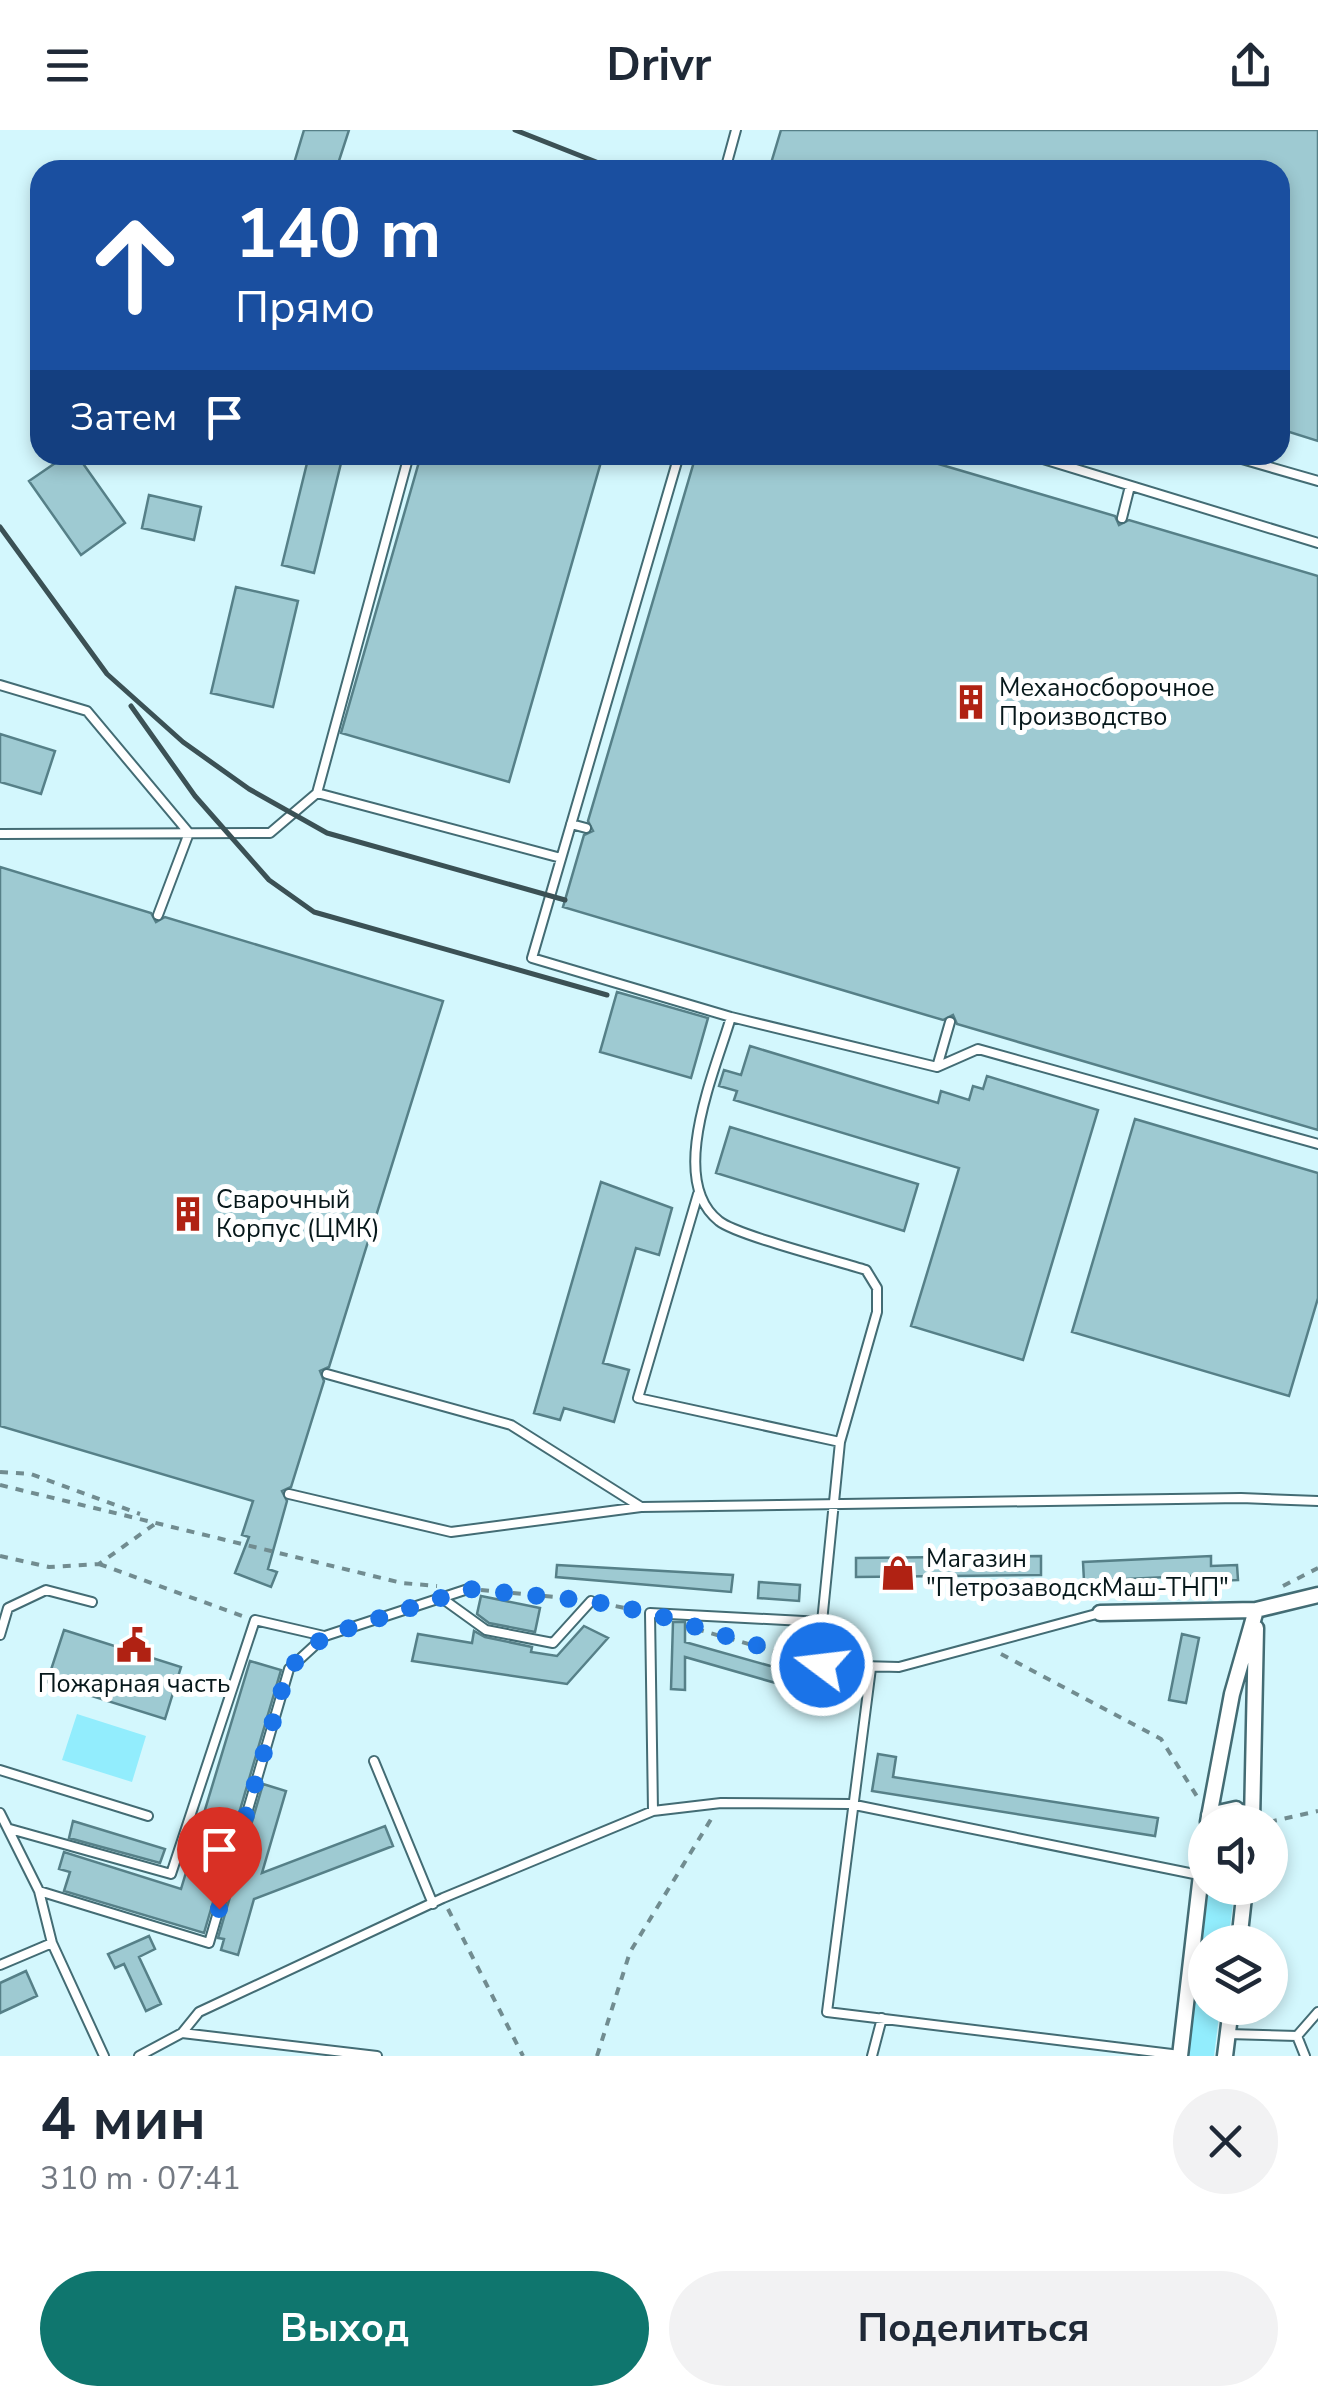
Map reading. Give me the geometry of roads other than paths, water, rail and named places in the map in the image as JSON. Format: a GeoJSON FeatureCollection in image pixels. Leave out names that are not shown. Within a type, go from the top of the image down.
{"type":"FeatureCollection","features":[{"type":"Feature","properties":{"kind":"street"},"geometry":{"type":"LineString","coordinates":[[1100,1613],[1256,1610],[1318,1595]]}},
{"type":"Feature","properties":{"kind":"street"},"geometry":{"type":"LineString","coordinates":[[1212,1805],[1232,1694],[1256,1610]]}},
{"type":"Feature","properties":{"kind":"street"},"geometry":{"type":"LineString","coordinates":[[1250,1805],[1256,1610]]}},
{"type":"Feature","properties":{"kind":"street"},"geometry":{"type":"LineString","coordinates":[[1180,2056],[1196,1905]]}},
{"type":"Feature","properties":{"kind":"street"},"geometry":{"type":"LineString","coordinates":[[1225,2056],[1229,2025]]}},
{"type":"Feature","properties":{"kind":"lane"},"geometry":{"type":"LineString","coordinates":[[728,160],[736,130]]}},
{"type":"Feature","properties":{"kind":"lane"},"geometry":{"type":"LineString","coordinates":[[0,834],[270,833],[317,793],[406,465]]}},
{"type":"Feature","properties":{"kind":"lane"},"geometry":{"type":"LineString","coordinates":[[676,465],[532,958],[731,1017],[936,1067],[978,1049],[1318,1144]]}},
{"type":"Feature","properties":{"kind":"lane"},"geometry":{"type":"LineString","coordinates":[[1062,465],[1318,543]]}},
{"type":"Feature","properties":{"kind":"lane"},"geometry":{"type":"LineString","coordinates":[[1263,465],[1318,481]]}},
{"type":"Feature","properties":{"kind":"lane"},"geometry":{"type":"LineString","coordinates":[[1122,518],[1130,486]]}},
{"type":"Feature","properties":{"kind":"lane"},"geometry":{"type":"LineString","coordinates":[[0,685],[86,711],[189,833]]}},
{"type":"Feature","properties":{"kind":"lane"},"geometry":{"type":"LineString","coordinates":[[317,793],[562,858]]}},
{"type":"Feature","properties":{"kind":"lane"},"geometry":{"type":"LineString","coordinates":[[571,824],[586,828]]}},
{"type":"Feature","properties":{"kind":"lane"},"geometry":{"type":"LineString","coordinates":[[158,915],[189,833]]}},
{"type":"Feature","properties":{"kind":"lane"},"geometry":{"type":"LineString","coordinates":[[731,1017],[694,1150],[698,1194],[638,1398],[840,1442]]}},
{"type":"Feature","properties":{"kind":"lane"},"geometry":{"type":"LineString","coordinates":[[936,1067],[950,1022]]}},
{"type":"Feature","properties":{"kind":"lane"},"geometry":{"type":"LineString","coordinates":[[698,1194],[720,1222],[866,1270],[877,1288],[877,1312],[840,1442],[822,1622],[822,1665],[899,1666],[1100,1613]]}},
{"type":"Feature","properties":{"kind":"lane"},"geometry":{"type":"LineString","coordinates":[[326,1374],[511,1425],[641,1507]]}},
{"type":"Feature","properties":{"kind":"lane"},"geometry":{"type":"LineString","coordinates":[[289,1494],[451,1532],[641,1507],[1241,1498],[1318,1501]]}},
{"type":"Feature","properties":{"kind":"lane"},"geometry":{"type":"LineString","coordinates":[[39,1891],[209,1944],[288,1669],[325,1636],[468,1589]]}},
{"type":"Feature","properties":{"kind":"lane"},"geometry":{"type":"LineString","coordinates":[[0,1634],[8,1608],[46,1590],[92,1602]]}},
{"type":"Feature","properties":{"kind":"lane"},"geometry":{"type":"LineString","coordinates":[[443,1599],[486,1630],[553,1643],[591,1601]]}},
{"type":"Feature","properties":{"kind":"lane"},"geometry":{"type":"LineString","coordinates":[[653,1811],[650,1613],[822,1622]]}},
{"type":"Feature","properties":{"kind":"lane"},"geometry":{"type":"LineString","coordinates":[[10,1830],[171,1874],[255,1620],[325,1636]]}},
{"type":"Feature","properties":{"kind":"lane"},"geometry":{"type":"LineString","coordinates":[[871,1668],[850,1804],[826,2012],[1180,2056]]}},
{"type":"Feature","properties":{"kind":"lane"},"geometry":{"type":"LineString","coordinates":[[374,1761],[433,1904]]}},
{"type":"Feature","properties":{"kind":"lane"},"geometry":{"type":"LineString","coordinates":[[0,1770],[148,1816]]}},
{"type":"Feature","properties":{"kind":"lane"},"geometry":{"type":"LineString","coordinates":[[139,2056],[182,2033],[199,2012],[443,1898],[653,1811],[721,1803],[850,1804],[1188,1872]]}},
{"type":"Feature","properties":{"kind":"lane"},"geometry":{"type":"LineString","coordinates":[[0,1813],[39,1891],[52,1943],[104,2056]]}},
{"type":"Feature","properties":{"kind":"lane"},"geometry":{"type":"LineString","coordinates":[[0,1965],[52,1943]]}},
{"type":"Feature","properties":{"kind":"lane"},"geometry":{"type":"LineString","coordinates":[[1297,2036],[1318,2012]]}},
{"type":"Feature","properties":{"kind":"lane"},"geometry":{"type":"LineString","coordinates":[[872,2056],[882,2018]]}},
{"type":"Feature","properties":{"kind":"lane"},"geometry":{"type":"LineString","coordinates":[[182,2033],[377,2056]]}},
{"type":"Feature","properties":{"kind":"lane"},"geometry":{"type":"LineString","coordinates":[[1228,2034],[1297,2036]]}},
{"type":"Feature","properties":{"kind":"lane"},"geometry":{"type":"LineString","coordinates":[[1297,2036],[1305,2056]]}},
{"type":"Feature","properties":{"kind":"railway"},"geometry":{"type":"LineString","coordinates":[[515,130],[591,160]]}},
{"type":"Feature","properties":{"kind":"railway"},"geometry":{"type":"LineString","coordinates":[[0,527],[107,674],[183,742],[249,789],[327,833],[565,900]]}},
{"type":"Feature","properties":{"kind":"railway"},"geometry":{"type":"LineString","coordinates":[[131,706],[195,796],[269,880],[314,912],[607,995]]}},
{"type":"Feature","properties":{"kind":"place","name":"Механосборочное Производство"},"geometry":{"type":"Point","coordinates":[971,702]}},
{"type":"Feature","properties":{"kind":"place","name":"Сварочный Корпус (ЦМК)"},"geometry":{"type":"Point","coordinates":[188,1214]}},
{"type":"Feature","properties":{"kind":"place","name":"Магазин \"ПетрозаводскМаш-ТНП\""},"geometry":{"type":"Point","coordinates":[898,1573]}},
{"type":"Feature","properties":{"kind":"place","name":"Пожарная часть"},"geometry":{"type":"Point","coordinates":[134,1645]}}]}
